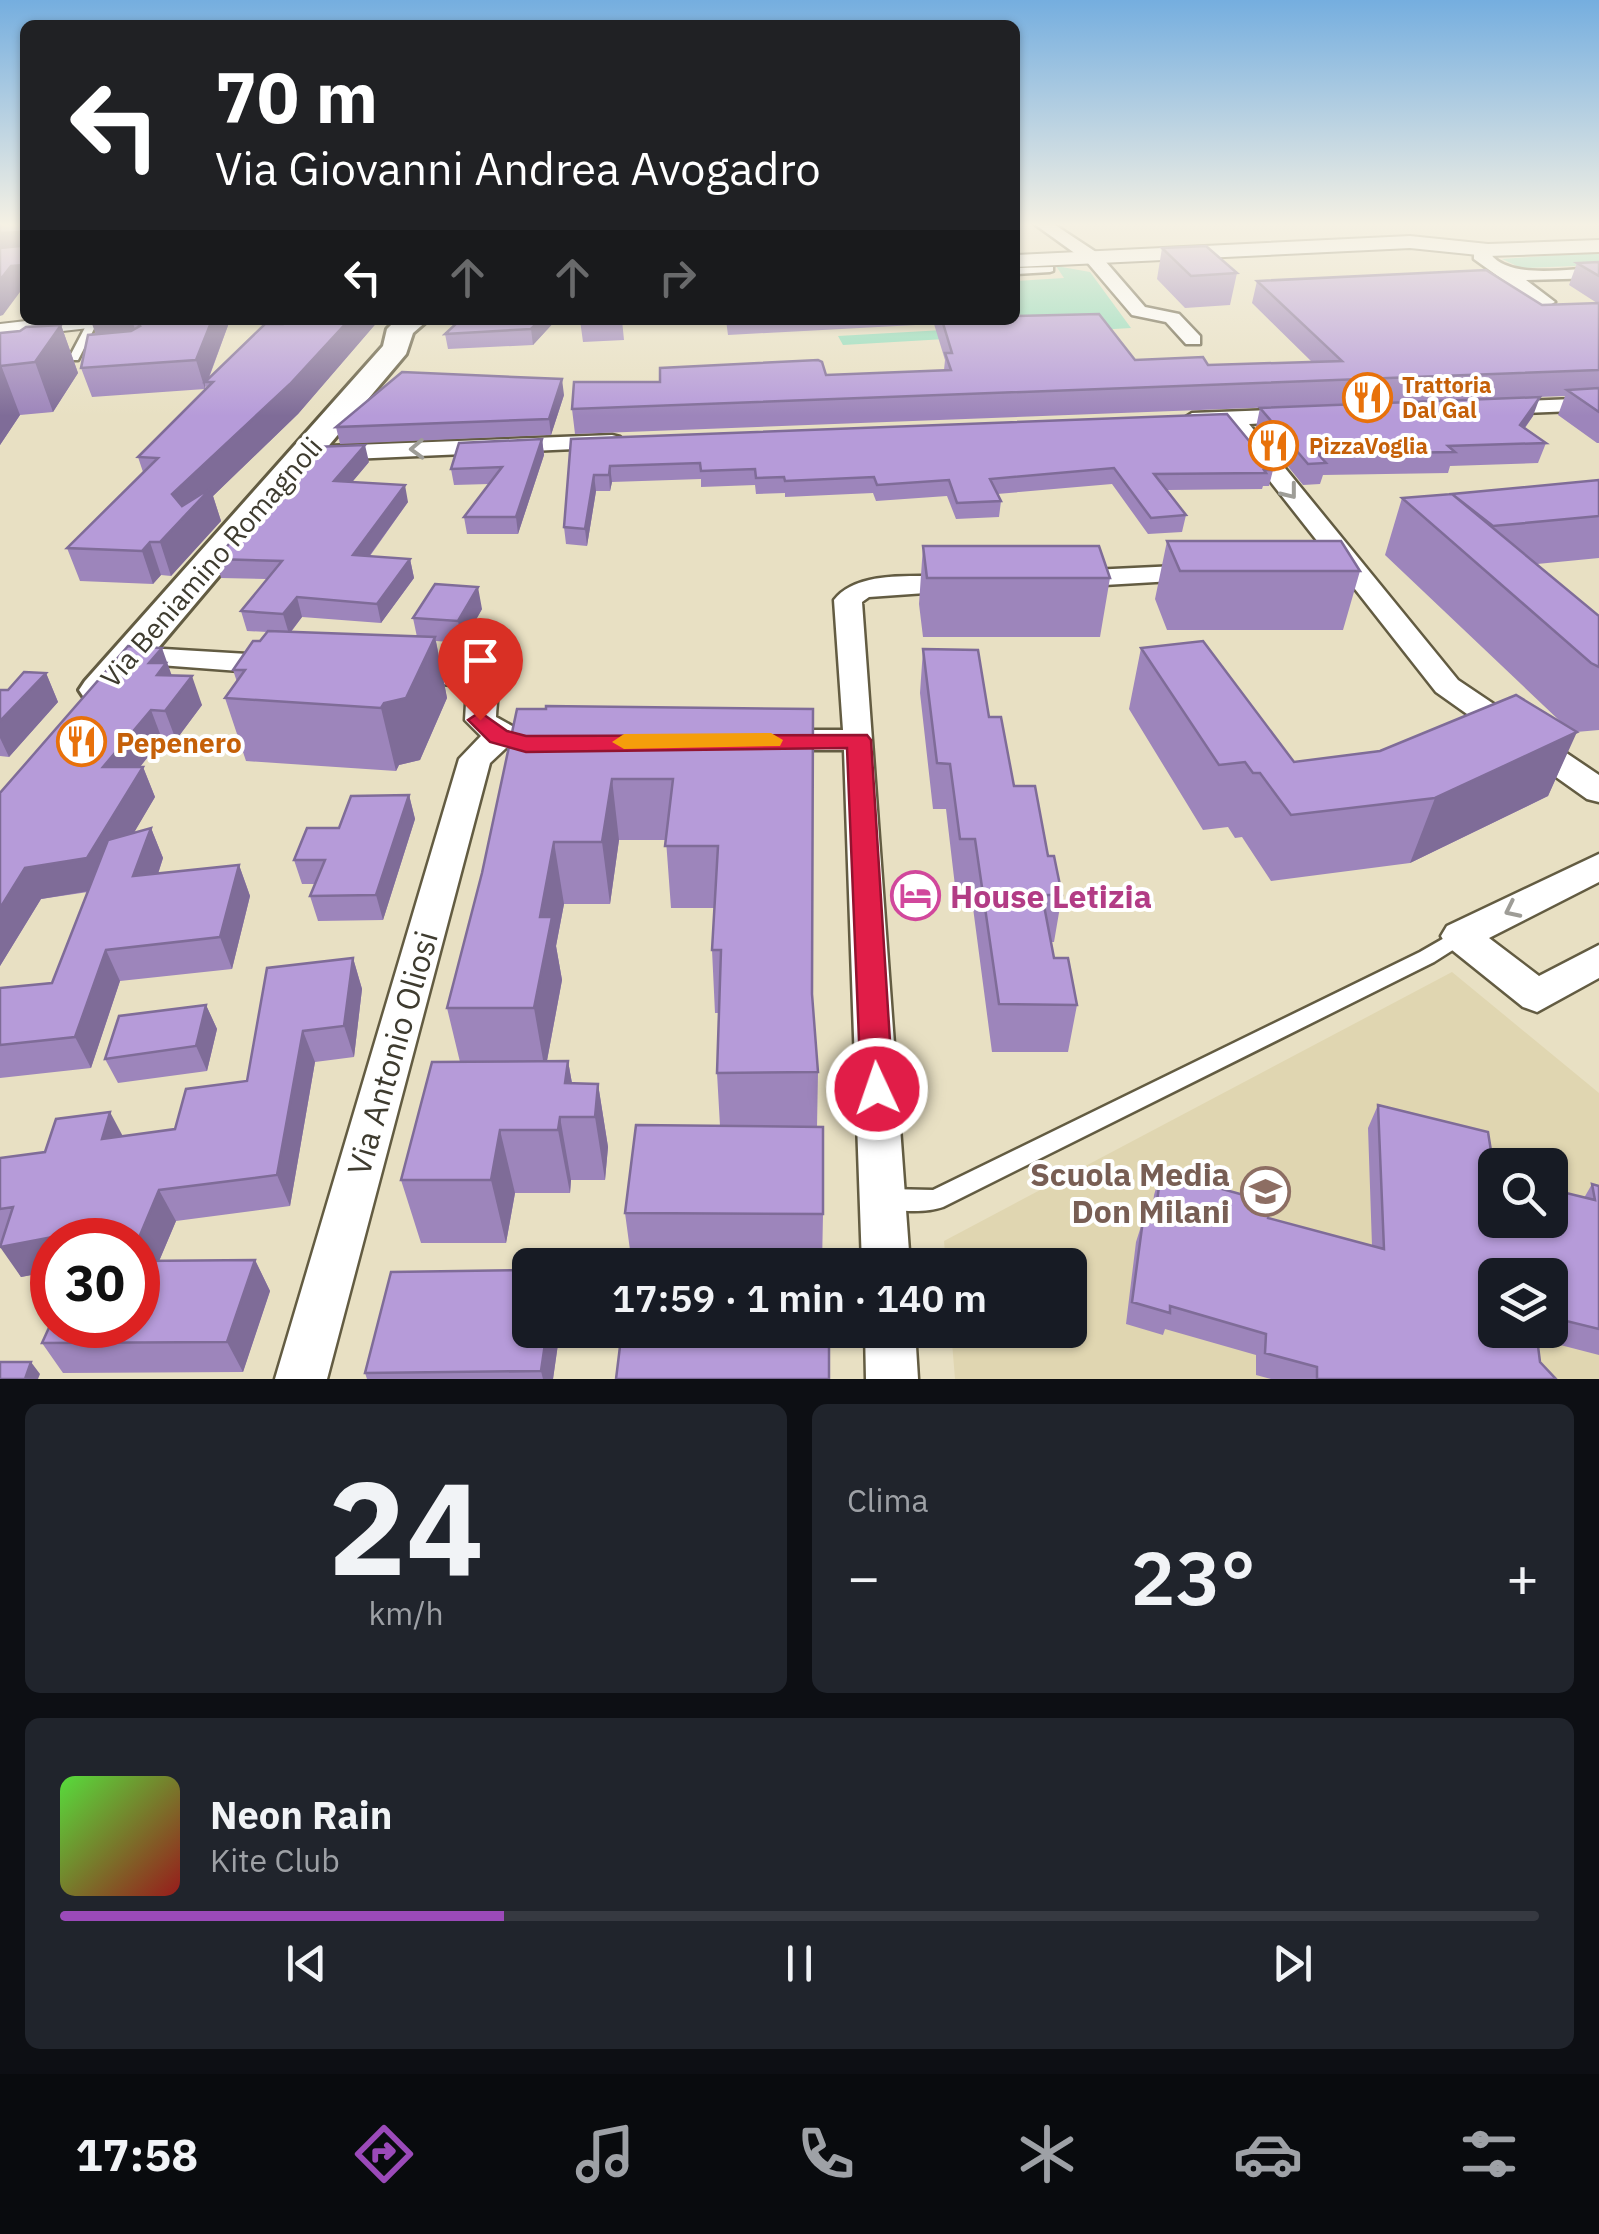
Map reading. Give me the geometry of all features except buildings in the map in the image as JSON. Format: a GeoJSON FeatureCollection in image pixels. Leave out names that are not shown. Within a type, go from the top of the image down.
{"type":"FeatureCollection","features":[{"type":"Feature","properties":{"kind":"main road","name":"Via Beniamino Romagnoli"},"geometry":{"type":"LineString","coordinates":[[78,714],[396,348],[400,330],[408,325]]}},
{"type":"Feature","properties":{"kind":"street"},"geometry":{"type":"LineString","coordinates":[[1118,287],[1139,311],[1172,318],[1193,340]]}},
{"type":"Feature","properties":{"kind":"street"},"geometry":{"type":"LineString","coordinates":[[1525,287],[1546,302],[1526,302]]}},
{"type":"Feature","properties":{"kind":"street"},"geometry":{"type":"LineString","coordinates":[[0,331],[52,325]]}},
{"type":"Feature","properties":{"kind":"street"},"geometry":{"type":"LineString","coordinates":[[1466,409],[1599,404]]}},
{"type":"Feature","properties":{"kind":"street"},"geometry":{"type":"LineString","coordinates":[[1172,420],[1313,415]]}},
{"type":"Feature","properties":{"kind":"street"},"geometry":{"type":"LineString","coordinates":[[1232,418],[1337,567],[1447,686],[1599,791]]}},
{"type":"Feature","properties":{"kind":"street"},"geometry":{"type":"LineString","coordinates":[[305,454],[636,441]]}},
{"type":"Feature","properties":{"kind":"street"},"geometry":{"type":"LineString","coordinates":[[1036,581],[1228,572]]}},
{"type":"Feature","properties":{"kind":"street"},"geometry":{"type":"LineString","coordinates":[[885,1248],[848,600],[862,589],[978,584]]}},
{"type":"Feature","properties":{"kind":"street"},"geometry":{"type":"LineString","coordinates":[[130,656],[316,667]]}},
{"type":"Feature","properties":{"kind":"street"},"geometry":{"type":"LineString","coordinates":[[373,670],[468,676],[482,684],[480,720],[499,737],[526,744],[582,743]]}},
{"type":"Feature","properties":{"kind":"street","name":"Via Antonio Oliosi"},"geometry":{"type":"LineString","coordinates":[[301,1379],[475,759],[499,737]]}},
{"type":"Feature","properties":{"kind":"street"},"geometry":{"type":"LineString","coordinates":[[745,740],[859,740]]}},
{"type":"Feature","properties":{"kind":"street"},"geometry":{"type":"LineString","coordinates":[[1599,867],[1460,936],[1537,996],[1599,960]]}},
{"type":"Feature","properties":{"kind":"street"},"geometry":{"type":"LineString","coordinates":[[891,1348],[892,1379]]}},
{"type":"Feature","properties":{"kind":"lane"},"geometry":{"type":"LineString","coordinates":[[74,358],[92,325]]}},
{"type":"Feature","properties":{"kind":"lane"},"geometry":{"type":"LineString","coordinates":[[56,362],[90,356]]}},
{"type":"Feature","properties":{"kind":"lane"},"geometry":{"type":"LineString","coordinates":[[883,1199],[935,1200],[1427,957],[1460,936]]}},
{"type":"Feature","properties":{"kind":"shaded area","name":"Scuola Media Don Milani"},"geometry":{"type":"Polygon","coordinates":[[[1452,972],[1599,1093],[1599,1379],[955,1379],[952,1348],[1087,1348],[1087,1248],[945,1248],[944,1241],[1452,972]]]}},
{"type":"Feature","properties":{"kind":"green space"},"geometry":{"type":"Polygon","coordinates":[[[1020,287],[1101,287],[1131,328],[843,345],[838,336],[1020,325],[1020,287]]]}},
{"type":"Feature","properties":{"kind":"slow traffic"},"geometry":{"type":"LineString","coordinates":[[624,742],[771,740]]}},
{"type":"Feature","properties":{"kind":"place","name":"Trattoria Dal Gal"},"geometry":{"type":"Point","coordinates":[1367,397]}},
{"type":"Feature","properties":{"kind":"place","name":"PizzaVoglia"},"geometry":{"type":"Point","coordinates":[1274,445]}},
{"type":"Feature","properties":{"kind":"place","name":"Pepenero"},"geometry":{"type":"Point","coordinates":[81,742]}},
{"type":"Feature","properties":{"kind":"place","name":"House Letizia"},"geometry":{"type":"Point","coordinates":[915,896]}},
{"type":"Feature","properties":{"kind":"place","name":"Scuola Media Don Milani"},"geometry":{"type":"Point","coordinates":[1265,1192]}},
{"type":"Feature","properties":{"kind":"route"},"geometry":{"type":"LineString","coordinates":[[480,720],[499,737],[526,744],[859,740],[877,1089]]}}]}
